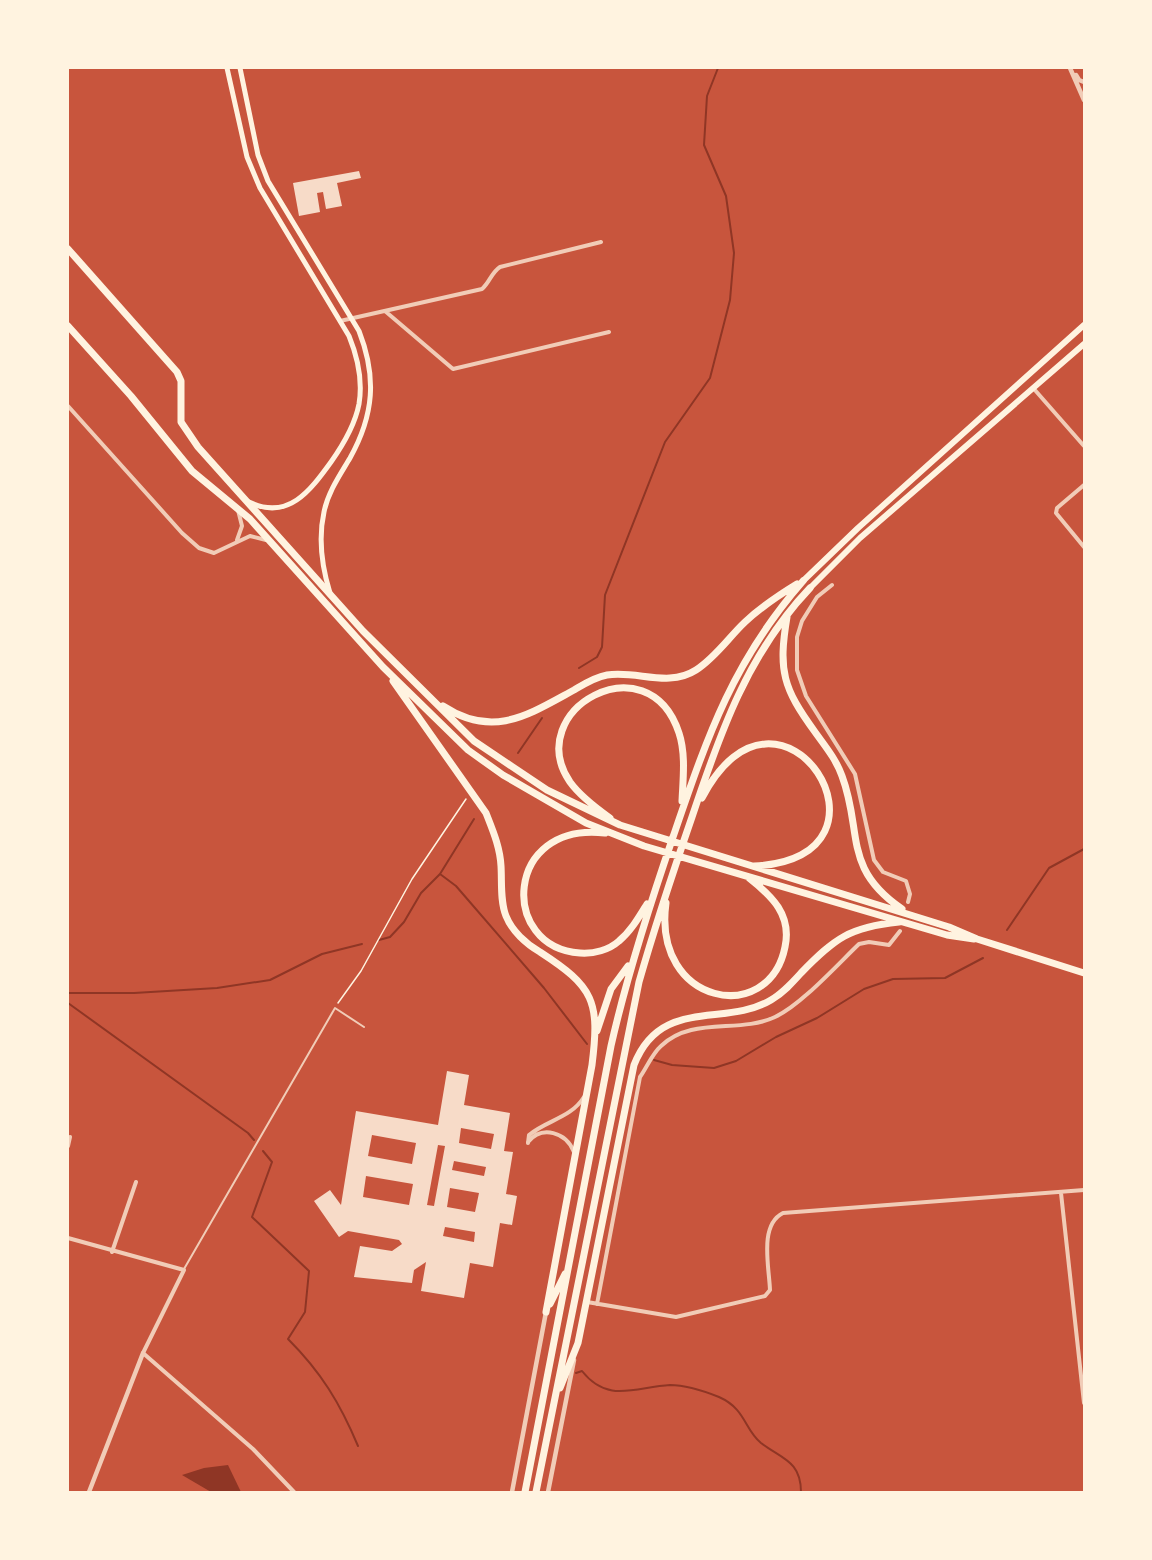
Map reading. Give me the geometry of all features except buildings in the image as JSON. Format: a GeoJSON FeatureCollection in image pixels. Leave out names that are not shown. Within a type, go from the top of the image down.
{"type":"FeatureCollection","features":[{"type":"Feature","properties":{"kind":"highway"},"geometry":{"type":"LineString","coordinates":[[68,249],[177,372],[181,381],[181,422],[198,447],[330,594],[474,741],[508,766],[569,802],[620,825],[711,855],[909,914],[964,932],[977,939]]}},
{"type":"Feature","properties":{"kind":"highway"},"geometry":{"type":"LineString","coordinates":[[68,255],[79,262]]}},
{"type":"Feature","properties":{"kind":"highway"},"geometry":{"type":"LineString","coordinates":[[68,326],[131,396],[192,471],[236,507],[270,541],[383,667],[468,750],[494,769],[564,812],[644,846],[706,866],[947,934],[977,939],[1084,973]]}},
{"type":"Feature","properties":{"kind":"highway"},"geometry":{"type":"LineString","coordinates":[[431,698],[464,717],[501,723],[536,712],[595,678],[607,675],[663,679],[685,676],[710,659],[746,621],[782,593],[803,581]]}},
{"type":"Feature","properties":{"kind":"highway"},"geometry":{"type":"LineString","coordinates":[[525,1492],[612,1046],[632,962],[682,810],[712,728],[735,677],[779,608],[803,581]]}},
{"type":"Feature","properties":{"kind":"highway"},"geometry":{"type":"LineString","coordinates":[[536,1492],[639,982],[668,886],[728,714],[750,669],[787,615],[810,588]]}},
{"type":"Feature","properties":{"kind":"highway"},"geometry":{"type":"LineString","coordinates":[[787,615],[781,659],[791,695],[838,766],[848,798],[855,846],[865,871],[882,893],[909,914]]}},
{"type":"Feature","properties":{"kind":"highway"},"geometry":{"type":"LineString","coordinates":[[383,667],[486,813],[496,838],[506,915],[530,946],[567,970],[582,984],[592,1000],[596,1033]]}},
{"type":"Feature","properties":{"kind":"highway"},"geometry":{"type":"LineString","coordinates":[[620,825],[580,794],[566,774],[561,758],[562,734],[568,718],[584,700],[605,689],[628,687],[643,691],[656,699],[672,716],[682,747],[682,810]]}},
{"type":"Feature","properties":{"kind":"highway"},"geometry":{"type":"LineString","coordinates":[[689,824],[711,780],[740,753],[768,744],[783,746],[803,755],[819,771],[827,791],[829,813],[822,834],[807,852],[794,860],[780,864],[749,866]]}},
{"type":"Feature","properties":{"kind":"highway"},"geometry":{"type":"LineString","coordinates":[[616,836],[596,832],[573,834],[558,838],[539,852],[527,872],[524,887],[526,911],[533,925],[542,937],[562,949],[584,953],[599,951],[620,941],[631,930],[653,895]]}},
{"type":"Feature","properties":{"kind":"highway"},"geometry":{"type":"LineString","coordinates":[[668,886],[664,915],[669,949],[675,965],[685,978],[698,988],[714,994],[731,995],[755,988],[768,978],[782,957],[786,941],[785,924],[775,901],[746,876]]}},
{"type":"Feature","properties":{"kind":"highway"},"geometry":{"type":"LineString","coordinates":[[552,1407],[578,1343],[634,1065],[646,1043],[662,1030],[688,1017],[745,1011],[764,1004],[784,992],[825,947],[838,938],[862,927],[904,921]]}},
{"type":"Feature","properties":{"kind":"highway"},"geometry":{"type":"LineString","coordinates":[[546,1312],[576,1156],[596,1033],[611,989],[632,962]]}},
{"type":"Feature","properties":{"kind":"highway"},"geometry":{"type":"LineString","coordinates":[[546,1312],[570,1266]]}},
{"type":"Feature","properties":{"kind":"main road"},"geometry":{"type":"LineString","coordinates":[[227,68],[247,157],[260,188],[340,321],[356,355],[361,381],[359,405],[341,447],[306,495],[279,507],[263,508],[245,500]]}},
{"type":"Feature","properties":{"kind":"main road"},"geometry":{"type":"LineString","coordinates":[[240,68],[258,155],[268,181],[291,223],[352,318],[367,352],[372,381],[363,432],[324,510],[321,553],[330,594]]}},
{"type":"Feature","properties":{"kind":"main road"},"geometry":{"type":"LineString","coordinates":[[281,225],[291,223]]}},
{"type":"Feature","properties":{"kind":"main road"},"geometry":{"type":"LineString","coordinates":[[803,581],[858,528],[1084,325]]}},
{"type":"Feature","properties":{"kind":"main road"},"geometry":{"type":"LineString","coordinates":[[810,588],[860,538],[1084,344]]}},
{"type":"Feature","properties":{"kind":"street"},"geometry":{"type":"LineString","coordinates":[[1071,68],[1079,80],[1084,82]]}},
{"type":"Feature","properties":{"kind":"street"},"geometry":{"type":"LineString","coordinates":[[1071,68],[1084,100]]}},
{"type":"Feature","properties":{"kind":"street"},"geometry":{"type":"LineString","coordinates":[[340,321],[482,289],[489,283],[493,272],[500,267],[601,242]]}},
{"type":"Feature","properties":{"kind":"street"},"geometry":{"type":"LineString","coordinates":[[384,311],[453,369],[609,332]]}},
{"type":"Feature","properties":{"kind":"street"},"geometry":{"type":"LineString","coordinates":[[1034,388],[1084,446]]}},
{"type":"Feature","properties":{"kind":"street"},"geometry":{"type":"LineString","coordinates":[[68,406],[182,533],[199,548],[214,552],[226,549],[250,536],[270,541]]}},
{"type":"Feature","properties":{"kind":"street"},"geometry":{"type":"LineString","coordinates":[[1084,485],[1057,508],[1056,513],[1084,547]]}},
{"type":"Feature","properties":{"kind":"street"},"geometry":{"type":"LineString","coordinates":[[236,507],[243,526],[237,541]]}},
{"type":"Feature","properties":{"kind":"street"},"geometry":{"type":"LineString","coordinates":[[832,585],[817,597],[802,621],[797,638],[797,670],[806,696],[855,774],[874,860],[882,872],[906,881],[910,894],[908,902]]}},
{"type":"Feature","properties":{"kind":"street"},"geometry":{"type":"LineString","coordinates":[[597,1304],[640,1077],[657,1050],[672,1038],[686,1031],[756,1023],[774,1017],[791,1006],[859,944],[869,942],[889,945],[900,932]]}},
{"type":"Feature","properties":{"kind":"street"},"geometry":{"type":"LineString","coordinates":[[576,1156],[565,1136],[539,1135],[528,1143],[529,1135],[541,1125],[568,1114],[579,1104],[588,1089]]}},
{"type":"Feature","properties":{"kind":"street"},"geometry":{"type":"LineString","coordinates":[[68,1146],[70,1137]]}},
{"type":"Feature","properties":{"kind":"street"},"geometry":{"type":"LineString","coordinates":[[112,1252],[136,1182]]}},
{"type":"Feature","properties":{"kind":"street"},"geometry":{"type":"LineString","coordinates":[[586,1302],[676,1317],[765,1296],[770,1290],[768,1228],[774,1218],[783,1213],[1084,1191]]}},
{"type":"Feature","properties":{"kind":"street"},"geometry":{"type":"LineString","coordinates":[[1061,1193],[1084,1403]]}},
{"type":"Feature","properties":{"kind":"street"},"geometry":{"type":"LineString","coordinates":[[68,1238],[184,1270],[143,1353],[89,1492]]}},
{"type":"Feature","properties":{"kind":"street"},"geometry":{"type":"LineString","coordinates":[[512,1492],[546,1312]]}},
{"type":"Feature","properties":{"kind":"street"},"geometry":{"type":"LineString","coordinates":[[548,1492],[578,1343]]}},
{"type":"Feature","properties":{"kind":"street"},"geometry":{"type":"LineString","coordinates":[[143,1353],[253,1449],[294,1492]]}},
{"type":"Feature","properties":{"kind":"lane"},"geometry":{"type":"LineString","coordinates":[[184,1270],[335,1008],[364,1027]]}},
{"type":"Feature","properties":{"kind":"path"},"geometry":{"type":"LineString","coordinates":[[335,1008],[361,971],[412,879],[470,793]]}},
{"type":"Feature","properties":{"kind":"shaded area"},"geometry":{"type":"Polygon","coordinates":[[[228,1465],[241,1492],[211,1492],[182,1475],[204,1468],[228,1465]]]}},
{"type":"Feature","properties":{"kind":"waterway"},"geometry":{"type":"LineString","coordinates":[[579,668],[597,657],[602,647],[605,595],[665,442],[710,378],[730,300],[734,253],[726,196],[704,145],[707,96],[718,68]]}},
{"type":"Feature","properties":{"kind":"waterway"},"geometry":{"type":"LineString","coordinates":[[518,753],[542,718]]}},
{"type":"Feature","properties":{"kind":"waterway"},"geometry":{"type":"LineString","coordinates":[[379,940],[390,937],[404,922],[421,893],[440,874],[474,819]]}},
{"type":"Feature","properties":{"kind":"waterway"},"geometry":{"type":"LineString","coordinates":[[1007,930],[1049,868],[1084,849]]}},
{"type":"Feature","properties":{"kind":"waterway"},"geometry":{"type":"LineString","coordinates":[[440,874],[456,886],[544,988],[587,1044]]}},
{"type":"Feature","properties":{"kind":"waterway"},"geometry":{"type":"LineString","coordinates":[[68,993],[134,993],[217,988],[270,980],[322,954],[362,944]]}},
{"type":"Feature","properties":{"kind":"waterway"},"geometry":{"type":"LineString","coordinates":[[654,1060],[672,1065],[714,1068],[736,1061],[776,1037],[817,1018],[864,989],[893,979],[945,978],[983,958]]}},
{"type":"Feature","properties":{"kind":"waterway"},"geometry":{"type":"LineString","coordinates":[[68,1003],[248,1133],[254,1140]]}},
{"type":"Feature","properties":{"kind":"waterway"},"geometry":{"type":"LineString","coordinates":[[263,1151],[272,1162],[252,1217],[309,1271],[305,1312],[288,1339],[329,1389],[358,1446]]}},
{"type":"Feature","properties":{"kind":"waterway"},"geometry":{"type":"LineString","coordinates":[[576,1373],[582,1371],[592,1381],[612,1390],[623,1391],[676,1385],[719,1397],[735,1407],[761,1443],[794,1467],[798,1474],[801,1492]]}}]}
